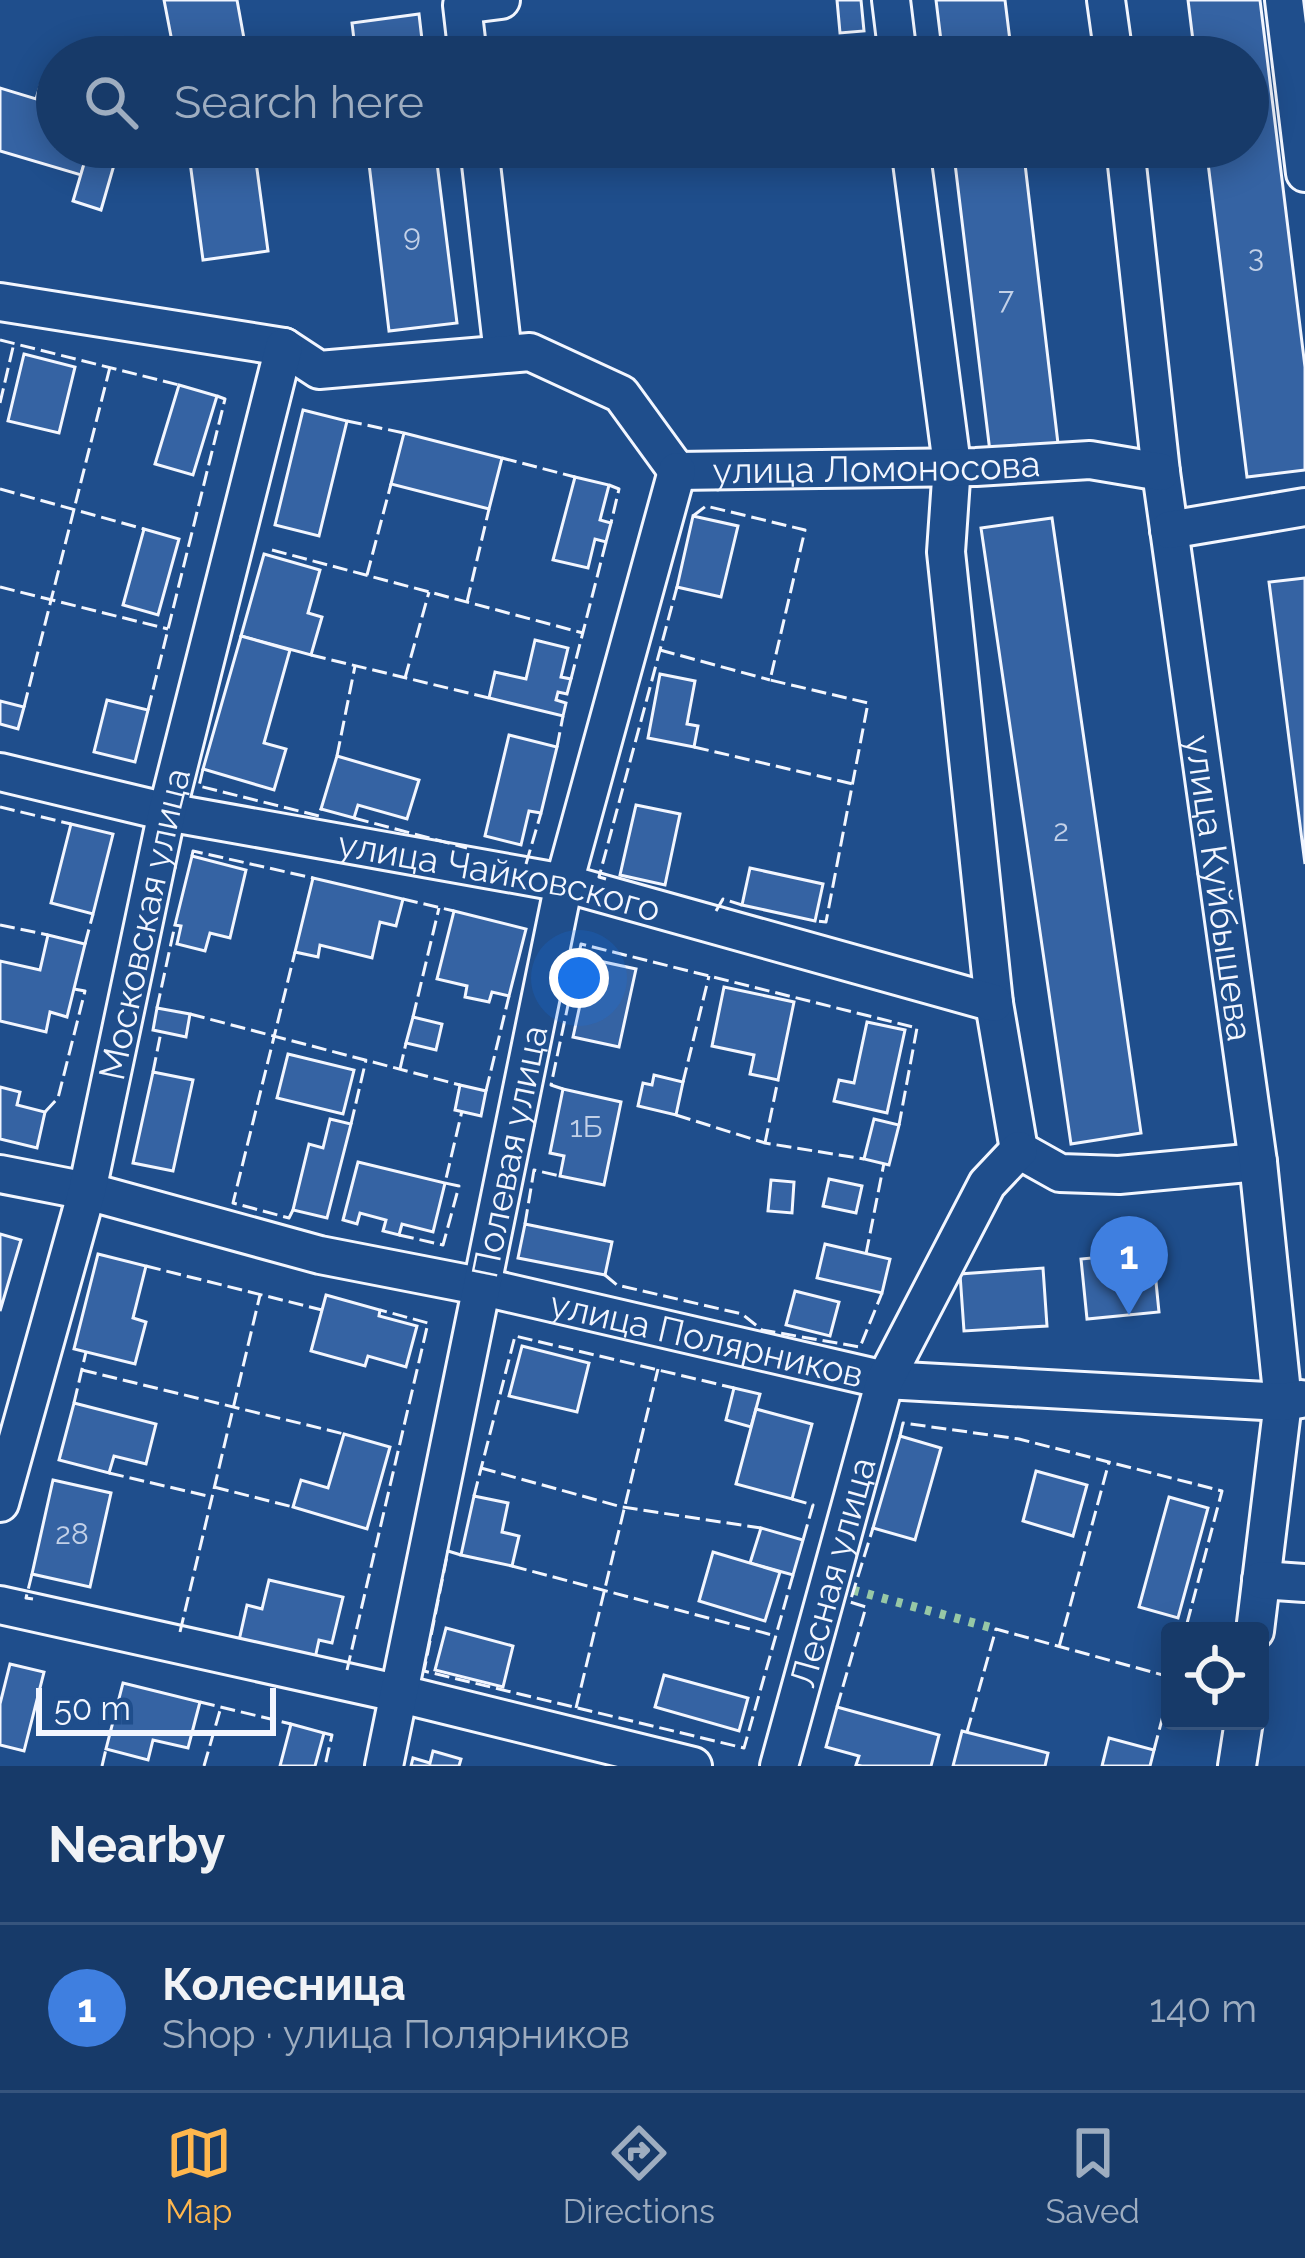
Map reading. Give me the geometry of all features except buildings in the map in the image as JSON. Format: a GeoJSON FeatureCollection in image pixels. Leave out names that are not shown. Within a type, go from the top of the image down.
{"type":"FeatureCollection","features":[{"type":"Feature","properties":{"kind":"street"},"geometry":{"type":"LineString","coordinates":[[464,36],[459,3],[501,0]]}},
{"type":"Feature","properties":{"kind":"street"},"geometry":{"type":"LineString","coordinates":[[891,0],[895,36]]}},
{"type":"Feature","properties":{"kind":"street"},"geometry":{"type":"LineString","coordinates":[[1106,0],[1111,36]]}},
{"type":"Feature","properties":{"kind":"street"},"geometry":{"type":"LineString","coordinates":[[1284,0],[1305,173]]}},
{"type":"Feature","properties":{"kind":"street"},"geometry":{"type":"LineString","coordinates":[[481,168],[503,354]]}},
{"type":"Feature","properties":{"kind":"street"},"geometry":{"type":"LineString","coordinates":[[913,168],[952,465],[946,552],[994,1003],[1019,1150],[1060,1174],[1120,1174],[1258,1162]]}},
{"type":"Feature","properties":{"kind":"street","name":"улица Куйбышева"},"geometry":{"type":"LineString","coordinates":[[1127,168],[1161,472],[1294,1400],[1256,1622]]}},
{"type":"Feature","properties":{"kind":"street","name":"улица Ломоносова"},"geometry":{"type":"LineString","coordinates":[[0,302],[284,347],[319,370],[530,352],[621,394],[677,471],[976,467],[1090,460],[1161,472]]}},
{"type":"Feature","properties":{"kind":"street","name":"Московская улица"},"geometry":{"type":"LineString","coordinates":[[0,1503],[87,1191],[167,812],[284,347]]}},
{"type":"Feature","properties":{"kind":"street","name":"Полевая улица"},"geometry":{"type":"LineString","coordinates":[[384,1766],[564,883],[677,471]]}},
{"type":"Feature","properties":{"kind":"street"},"geometry":{"type":"LineString","coordinates":[[1169,530],[1305,507]]}},
{"type":"Feature","properties":{"kind":"street","name":"улица Чайковского"},"geometry":{"type":"LineString","coordinates":[[0,772],[167,812],[564,883],[994,1003]]}},
{"type":"Feature","properties":{"kind":"street","name":"Лесная улица"},"geometry":{"type":"LineString","coordinates":[[779,1766],[885,1380],[987,1184],[1019,1150]]}},
{"type":"Feature","properties":{"kind":"street","name":"улица Полярников"},"geometry":{"type":"LineString","coordinates":[[0,1174],[87,1191],[320,1255],[479,1286],[885,1380],[1294,1400]]}},
{"type":"Feature","properties":{"kind":"street"},"geometry":{"type":"LineString","coordinates":[[1261,1580],[1305,1583]]}},
{"type":"Feature","properties":{"kind":"street"},"geometry":{"type":"LineString","coordinates":[[0,1605],[401,1694],[692,1766]]}},
{"type":"Feature","properties":{"kind":"street"},"geometry":{"type":"LineString","coordinates":[[1237,1766],[1243,1730]]}},
{"type":"Feature","properties":{"kind":"hedge"},"geometry":{"type":"LineString","coordinates":[[853,1590],[996,1629]]}},
{"type":"Feature","properties":{"kind":"fence"},"geometry":{"type":"LineString","coordinates":[[0,340],[179,385]]}},
{"type":"Feature","properties":{"kind":"fence"},"geometry":{"type":"LineString","coordinates":[[0,403],[14,343]]}},
{"type":"Feature","properties":{"kind":"fence"},"geometry":{"type":"LineString","coordinates":[[24,707],[110,367]]}},
{"type":"Feature","properties":{"kind":"fence"},"geometry":{"type":"LineString","coordinates":[[148,710],[225,399],[217,396]]}},
{"type":"Feature","properties":{"kind":"fence"},"geometry":{"type":"LineString","coordinates":[[347,421],[404,433]]}},
{"type":"Feature","properties":{"kind":"fence"},"geometry":{"type":"LineString","coordinates":[[502,458],[575,477]]}},
{"type":"Feature","properties":{"kind":"fence"},"geometry":{"type":"LineString","coordinates":[[367,575],[391,484]]}},
{"type":"Feature","properties":{"kind":"fence"},"geometry":{"type":"LineString","coordinates":[[609,485],[619,489],[611,523]]}},
{"type":"Feature","properties":{"kind":"fence"},"geometry":{"type":"LineString","coordinates":[[0,489],[144,529]]}},
{"type":"Feature","properties":{"kind":"fence"},"geometry":{"type":"LineString","coordinates":[[693,516],[706,506],[805,530],[770,680],[868,703],[826,922],[815,921]]}},
{"type":"Feature","properties":{"kind":"fence"},"geometry":{"type":"LineString","coordinates":[[467,602],[489,509]]}},
{"type":"Feature","properties":{"kind":"fence"},"geometry":{"type":"LineString","coordinates":[[571,679],[606,542]]}},
{"type":"Feature","properties":{"kind":"fence"},"geometry":{"type":"LineString","coordinates":[[272,550],[583,633]]}},
{"type":"Feature","properties":{"kind":"fence"},"geometry":{"type":"LineString","coordinates":[[0,587],[168,629]]}},
{"type":"Feature","properties":{"kind":"fence"},"geometry":{"type":"LineString","coordinates":[[606,879],[599,877],[677,587]]}},
{"type":"Feature","properties":{"kind":"fence"},"geometry":{"type":"LineString","coordinates":[[405,678],[429,592]]}},
{"type":"Feature","properties":{"kind":"fence"},"geometry":{"type":"LineString","coordinates":[[660,650],[770,680]]}},
{"type":"Feature","properties":{"kind":"fence"},"geometry":{"type":"LineString","coordinates":[[311,655],[489,698]]}},
{"type":"Feature","properties":{"kind":"fence"},"geometry":{"type":"LineString","coordinates":[[337,756],[355,666]]}},
{"type":"Feature","properties":{"kind":"fence"},"geometry":{"type":"LineString","coordinates":[[557,747],[563,716]]}},
{"type":"Feature","properties":{"kind":"fence"},"geometry":{"type":"LineString","coordinates":[[694,747],[853,784]]}},
{"type":"Feature","properties":{"kind":"fence"},"geometry":{"type":"LineString","coordinates":[[203,769],[199,786],[319,816],[321,809]]}},
{"type":"Feature","properties":{"kind":"fence"},"geometry":{"type":"LineString","coordinates":[[0,807],[71,824]]}},
{"type":"Feature","properties":{"kind":"fence"},"geometry":{"type":"LineString","coordinates":[[526,864],[541,813]]}},
{"type":"Feature","properties":{"kind":"fence"},"geometry":{"type":"LineString","coordinates":[[354,818],[467,848]]}},
{"type":"Feature","properties":{"kind":"fence"},"geometry":{"type":"LineString","coordinates":[[192,856],[193,851],[313,878]]}},
{"type":"Feature","properties":{"kind":"fence"},"geometry":{"type":"LineString","coordinates":[[403,899],[454,911]]}},
{"type":"Feature","properties":{"kind":"fence"},"geometry":{"type":"LineString","coordinates":[[716,911],[723,899],[742,905]]}},
{"type":"Feature","properties":{"kind":"fence"},"geometry":{"type":"LineString","coordinates":[[413,1017],[439,908]]}},
{"type":"Feature","properties":{"kind":"fence"},"geometry":{"type":"LineString","coordinates":[[85,944],[93,914]]}},
{"type":"Feature","properties":{"kind":"fence"},"geometry":{"type":"LineString","coordinates":[[0,925],[48,935]]}},
{"type":"Feature","properties":{"kind":"fence"},"geometry":{"type":"LineString","coordinates":[[157,1008],[175,925]]}},
{"type":"Feature","properties":{"kind":"fence"},"geometry":{"type":"LineString","coordinates":[[563,1089],[551,1085],[581,944],[917,1028],[899,1125]]}},
{"type":"Feature","properties":{"kind":"fence"},"geometry":{"type":"LineString","coordinates":[[293,1210],[289,1218],[233,1203],[295,952]]}},
{"type":"Feature","properties":{"kind":"fence"},"geometry":{"type":"LineString","coordinates":[[683,1082],[709,976]]}},
{"type":"Feature","properties":{"kind":"fence"},"geometry":{"type":"LineString","coordinates":[[45,1112],[58,1098],[85,991],[74,989]]}},
{"type":"Feature","properties":{"kind":"fence"},"geometry":{"type":"LineString","coordinates":[[486,1091],[509,996]]}},
{"type":"Feature","properties":{"kind":"fence"},"geometry":{"type":"LineString","coordinates":[[190,1014],[460,1085]]}},
{"type":"Feature","properties":{"kind":"fence"},"geometry":{"type":"LineString","coordinates":[[153,1072],[161,1032]]}},
{"type":"Feature","properties":{"kind":"fence"},"geometry":{"type":"LineString","coordinates":[[400,1069],[406,1043]]}},
{"type":"Feature","properties":{"kind":"fence"},"geometry":{"type":"LineString","coordinates":[[351,1124],[366,1060]]}},
{"type":"Feature","properties":{"kind":"fence"},"geometry":{"type":"LineString","coordinates":[[765,1143],[778,1080]]}},
{"type":"Feature","properties":{"kind":"fence"},"geometry":{"type":"LineString","coordinates":[[399,1235],[443,1245],[459,1186],[445,1183],[462,1111]]}},
{"type":"Feature","properties":{"kind":"fence"},"geometry":{"type":"LineString","coordinates":[[676,1115],[765,1143],[864,1159]]}},
{"type":"Feature","properties":{"kind":"fence"},"geometry":{"type":"LineString","coordinates":[[866,1254],[884,1163]]}},
{"type":"Feature","properties":{"kind":"fence"},"geometry":{"type":"LineString","coordinates":[[525,1224],[534,1170],[560,1176]]}},
{"type":"Feature","properties":{"kind":"fence"},"geometry":{"type":"LineString","coordinates":[[146,1266],[322,1310]]}},
{"type":"Feature","properties":{"kind":"fence"},"geometry":{"type":"LineString","coordinates":[[605,1275],[617,1285],[742,1314],[762,1330],[860,1347],[882,1293]]}},
{"type":"Feature","properties":{"kind":"fence"},"geometry":{"type":"LineString","coordinates":[[180,1632],[260,1295]]}},
{"type":"Feature","properties":{"kind":"fence"},"geometry":{"type":"LineString","coordinates":[[347,1670],[428,1323],[380,1310]]}},
{"type":"Feature","properties":{"kind":"fence"},"geometry":{"type":"LineString","coordinates":[[474,1496],[515,1336],[734,1388]]}},
{"type":"Feature","properties":{"kind":"fence"},"geometry":{"type":"LineString","coordinates":[[74,1403],[86,1352]]}},
{"type":"Feature","properties":{"kind":"fence"},"geometry":{"type":"LineString","coordinates":[[576,1708],[658,1369]]}},
{"type":"Feature","properties":{"kind":"fence"},"geometry":{"type":"LineString","coordinates":[[82,1370],[344,1434]]}},
{"type":"Feature","properties":{"kind":"fence"},"geometry":{"type":"LineString","coordinates":[[900,1436],[903,1423],[1019,1439],[1222,1491],[1187,1622]]}},
{"type":"Feature","properties":{"kind":"fence"},"geometry":{"type":"LineString","coordinates":[[1059,1647],[1109,1462]]}},
{"type":"Feature","properties":{"kind":"fence"},"geometry":{"type":"LineString","coordinates":[[481,1468],[622,1507],[761,1528]]}},
{"type":"Feature","properties":{"kind":"fence"},"geometry":{"type":"LineString","coordinates":[[109,1473],[212,1497]]}},
{"type":"Feature","properties":{"kind":"fence"},"geometry":{"type":"LineString","coordinates":[[214,1487],[293,1507]]}},
{"type":"Feature","properties":{"kind":"fence"},"geometry":{"type":"LineString","coordinates":[[792,1499],[813,1505],[803,1540]]}},
{"type":"Feature","properties":{"kind":"fence"},"geometry":{"type":"LineString","coordinates":[[837,1707],[866,1607],[850,1602],[873,1528]]}},
{"type":"Feature","properties":{"kind":"fence"},"geometry":{"type":"LineString","coordinates":[[461,1555],[448,1551],[424,1671],[744,1748],[793,1575]]}},
{"type":"Feature","properties":{"kind":"fence"},"geometry":{"type":"LineString","coordinates":[[512,1566],[776,1636]]}},
{"type":"Feature","properties":{"kind":"fence"},"geometry":{"type":"LineString","coordinates":[[32,1574],[26,1598],[33,1599]]}},
{"type":"Feature","properties":{"kind":"fence"},"geometry":{"type":"LineString","coordinates":[[967,1732],[996,1629],[1161,1675]]}},
{"type":"Feature","properties":{"kind":"fence"},"geometry":{"type":"LineString","coordinates":[[200,1702],[291,1724]]}},
{"type":"Feature","properties":{"kind":"fence"},"geometry":{"type":"LineString","coordinates":[[204,1766],[221,1707]]}},
{"type":"Feature","properties":{"kind":"fence"},"geometry":{"type":"LineString","coordinates":[[1154,1750],[1161,1723]]}},
{"type":"Feature","properties":{"kind":"fence"},"geometry":{"type":"LineString","coordinates":[[324,1733],[332,1735],[325,1766]]}},
{"type":"Feature","properties":{"kind":"fence"},"geometry":{"type":"LineString","coordinates":[[102,1766],[106,1749]]}},
{"type":"Feature","properties":{"kind":"place","name":"Колесница"},"geometry":{"type":"Point","coordinates":[1129,1315]}}]}
